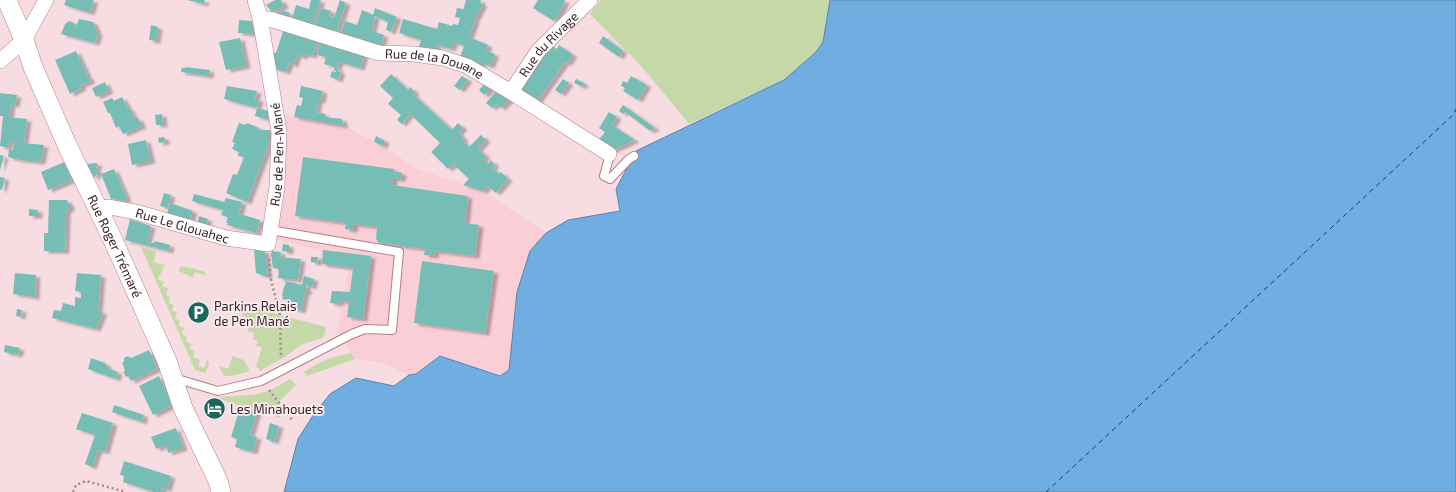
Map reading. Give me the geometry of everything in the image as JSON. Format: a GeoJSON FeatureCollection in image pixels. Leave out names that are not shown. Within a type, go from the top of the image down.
{"type":"FeatureCollection","features":[{"type":"Feature","properties":{"kind":"street","name":"Rue Roger Trémaré"},"geometry":{"type":"LineString","coordinates":[[7,0],[24,40],[33,67],[67,145],[154,333],[173,378],[183,408],[218,481],[221,492]]}},
{"type":"Feature","properties":{"kind":"street"},"geometry":{"type":"LineString","coordinates":[[0,60],[24,40],[46,0]]}},
{"type":"Feature","properties":{"kind":"street"},"geometry":{"type":"LineString","coordinates":[[255,0],[260,18]]}},
{"type":"Feature","properties":{"kind":"street","name":"Rue du Rivage"},"geometry":{"type":"LineString","coordinates":[[511,92],[538,51],[590,0]]}},
{"type":"Feature","properties":{"kind":"street","name":"Rue de la Douane"},"geometry":{"type":"LineString","coordinates":[[260,18],[273,20],[378,53],[414,54],[443,58],[467,66],[609,154]]}},
{"type":"Feature","properties":{"kind":"street","name":"Rue de Pen-Mané"},"geometry":{"type":"LineString","coordinates":[[260,18],[279,132],[277,187],[269,237]]}},
{"type":"Feature","properties":{"kind":"street","name":"Rue Le Glouahec"},"geometry":{"type":"LineString","coordinates":[[97,209],[108,207],[136,212],[226,238],[269,237]]}},
{"type":"Feature","properties":{"kind":"lane"},"geometry":{"type":"LineString","coordinates":[[609,154],[610,158],[604,176],[610,180],[629,159],[634,156]]}},
{"type":"Feature","properties":{"kind":"lane"},"geometry":{"type":"LineString","coordinates":[[173,378],[218,391],[261,381],[352,334],[365,329],[392,330],[399,252],[269,237]]}},
{"type":"Feature","properties":{"kind":"path"},"geometry":{"type":"LineString","coordinates":[[269,237],[270,276],[280,316],[282,370]]}},
{"type":"Feature","properties":{"kind":"path"},"geometry":{"type":"LineString","coordinates":[[261,381],[293,421]]}},
{"type":"Feature","properties":{"kind":"path"},"geometry":{"type":"LineString","coordinates":[[73,492],[76,484],[86,481],[126,492]]}},
{"type":"Feature","properties":{"kind":"shaded area"},"geometry":{"type":"Polygon","coordinates":[[[281,114],[344,126],[383,146],[417,169],[483,191],[546,233],[530,251],[517,292],[509,370],[500,376],[440,356],[416,374],[409,375],[383,363],[355,359],[337,331],[348,271],[318,265],[321,250],[273,239],[281,114]]]}},
{"type":"Feature","properties":{"kind":"green space"},"geometry":{"type":"Polygon","coordinates":[[[601,0],[830,0],[823,42],[816,52],[784,80],[689,124],[641,66],[590,14],[601,0]]]}},
{"type":"Feature","properties":{"kind":"green space"},"geometry":{"type":"Polygon","coordinates":[[[141,247],[156,251],[154,262],[165,265],[158,279],[164,282],[162,286],[168,288],[166,295],[170,297],[169,303],[174,305],[172,310],[177,313],[175,318],[180,321],[179,326],[184,328],[182,334],[187,337],[186,341],[191,344],[190,349],[195,351],[193,357],[200,360],[198,366],[204,368],[208,358],[209,365],[205,373],[195,370],[141,247]]]}},
{"type":"Feature","properties":{"kind":"green space"},"geometry":{"type":"Polygon","coordinates":[[[182,266],[203,271],[207,276],[195,272],[193,278],[179,271],[179,268],[182,266]]]}},
{"type":"Feature","properties":{"kind":"green space"},"geometry":{"type":"Polygon","coordinates":[[[239,304],[326,327],[324,337],[301,345],[286,356],[260,371],[256,366],[262,347],[256,346],[258,341],[253,339],[254,333],[248,331],[249,325],[245,323],[246,317],[242,316],[243,310],[238,309],[239,304]]]}},
{"type":"Feature","properties":{"kind":"green space"},"geometry":{"type":"Polygon","coordinates":[[[351,353],[355,359],[307,376],[304,372],[327,360],[351,353]]]}},
{"type":"Feature","properties":{"kind":"green space"},"geometry":{"type":"Polygon","coordinates":[[[233,356],[244,360],[249,369],[248,372],[224,376],[219,366],[228,369],[233,356]]]}},
{"type":"Feature","properties":{"kind":"green space"},"geometry":{"type":"Polygon","coordinates":[[[290,379],[296,385],[279,402],[280,418],[219,399],[220,397],[258,394],[271,390],[290,379]]]}},
{"type":"Feature","properties":{"kind":"water"},"geometry":{"type":"Polygon","coordinates":[[[830,0],[1456,0],[1456,492],[284,492],[298,439],[312,417],[330,394],[356,378],[394,386],[409,375],[416,374],[440,356],[500,376],[509,370],[517,292],[530,251],[546,233],[568,220],[620,211],[616,189],[636,151],[784,80],[816,52],[823,42],[830,0]]]}},
{"type":"Feature","properties":{"kind":"building"},"geometry":{"type":"Polygon","coordinates":[[[66,0],[94,0],[90,13],[64,5],[66,0]]]}},
{"type":"Feature","properties":{"kind":"building"},"geometry":{"type":"Polygon","coordinates":[[[187,0],[205,0],[204,4],[187,0]]]}},
{"type":"Feature","properties":{"kind":"building"},"geometry":{"type":"Polygon","coordinates":[[[275,0],[281,0],[284,6],[272,12],[266,5],[275,0]]]}},
{"type":"Feature","properties":{"kind":"building"},"geometry":{"type":"Polygon","coordinates":[[[311,0],[321,0],[312,26],[292,19],[296,5],[309,9],[311,0]]]}},
{"type":"Feature","properties":{"kind":"building"},"geometry":{"type":"Polygon","coordinates":[[[340,0],[346,3],[336,33],[315,26],[321,8],[331,11],[329,16],[334,18],[340,0]]]}},
{"type":"Feature","properties":{"kind":"building"},"geometry":{"type":"Polygon","coordinates":[[[466,0],[481,0],[480,3],[483,4],[474,21],[469,37],[488,45],[486,51],[495,54],[490,66],[481,63],[480,66],[460,57],[464,46],[454,42],[451,49],[437,45],[435,51],[419,47],[421,40],[399,33],[403,19],[437,29],[439,22],[452,26],[453,24],[458,25],[460,18],[455,17],[457,8],[463,9],[462,14],[466,0]]]}},
{"type":"Feature","properties":{"kind":"building"},"geometry":{"type":"Polygon","coordinates":[[[538,0],[565,0],[554,21],[533,8],[538,0]]]}},
{"type":"Feature","properties":{"kind":"building"},"geometry":{"type":"Polygon","coordinates":[[[375,8],[397,17],[391,32],[386,30],[388,22],[375,16],[372,31],[384,35],[380,48],[340,35],[345,21],[357,25],[362,10],[373,15],[375,8]]]}},
{"type":"Feature","properties":{"kind":"building"},"geometry":{"type":"Polygon","coordinates":[[[282,10],[290,13],[289,17],[278,14],[279,11],[282,12],[282,10]]]}},
{"type":"Feature","properties":{"kind":"building"},"geometry":{"type":"Polygon","coordinates":[[[79,19],[93,22],[98,34],[95,43],[61,34],[65,24],[69,21],[75,25],[79,19]]]}},
{"type":"Feature","properties":{"kind":"building"},"geometry":{"type":"Polygon","coordinates":[[[239,20],[252,21],[254,34],[238,33],[239,20]]]}},
{"type":"Feature","properties":{"kind":"building"},"geometry":{"type":"Polygon","coordinates":[[[151,25],[158,27],[156,41],[149,40],[151,25]]]}},
{"type":"Feature","properties":{"kind":"building"},"geometry":{"type":"Polygon","coordinates":[[[284,28],[319,40],[312,56],[304,54],[303,57],[297,55],[294,65],[289,63],[286,72],[273,68],[271,52],[276,53],[284,28]]]}},
{"type":"Feature","properties":{"kind":"building"},"geometry":{"type":"Polygon","coordinates":[[[603,36],[623,51],[619,57],[599,43],[603,36]]]}},
{"type":"Feature","properties":{"kind":"building"},"geometry":{"type":"Polygon","coordinates":[[[240,38],[246,66],[226,70],[219,42],[240,38]]]}},
{"type":"Feature","properties":{"kind":"building"},"geometry":{"type":"Polygon","coordinates":[[[321,41],[364,55],[360,68],[339,62],[337,68],[339,69],[338,71],[341,72],[338,80],[330,77],[332,71],[336,72],[334,70],[335,67],[324,64],[326,57],[317,55],[321,41]]]}},
{"type":"Feature","properties":{"kind":"building"},"geometry":{"type":"Polygon","coordinates":[[[559,45],[573,55],[567,64],[565,62],[536,103],[518,92],[548,49],[550,51],[553,46],[557,49],[559,45]]]}},
{"type":"Feature","properties":{"kind":"building"},"geometry":{"type":"Polygon","coordinates":[[[76,51],[91,81],[81,85],[82,88],[70,94],[55,60],[76,51]]]}},
{"type":"Feature","properties":{"kind":"building"},"geometry":{"type":"Polygon","coordinates":[[[185,67],[210,70],[209,76],[181,72],[182,68],[185,67]]]}},
{"type":"Feature","properties":{"kind":"building"},"geometry":{"type":"Polygon","coordinates":[[[391,74],[408,90],[410,87],[415,92],[413,94],[452,130],[458,123],[463,128],[458,133],[464,138],[462,140],[469,147],[481,135],[486,140],[478,149],[486,156],[483,159],[488,164],[491,160],[495,165],[492,168],[499,174],[501,172],[508,179],[496,193],[488,186],[483,191],[463,185],[469,179],[453,164],[448,169],[431,152],[440,143],[410,114],[402,124],[397,120],[401,115],[388,104],[393,98],[380,86],[391,74]]]}},
{"type":"Feature","properties":{"kind":"building"},"geometry":{"type":"Polygon","coordinates":[[[462,76],[468,80],[460,90],[454,86],[462,76]]]}},
{"type":"Feature","properties":{"kind":"building"},"geometry":{"type":"Polygon","coordinates":[[[631,76],[647,85],[638,100],[623,91],[625,88],[621,86],[623,81],[627,83],[631,76]]]}},
{"type":"Feature","properties":{"kind":"building"},"geometry":{"type":"Polygon","coordinates":[[[563,79],[569,83],[561,94],[555,90],[563,79]]]}},
{"type":"Feature","properties":{"kind":"building"},"geometry":{"type":"Polygon","coordinates":[[[576,79],[584,83],[583,87],[574,83],[576,79]]]}},
{"type":"Feature","properties":{"kind":"building"},"geometry":{"type":"Polygon","coordinates":[[[105,82],[109,91],[96,97],[92,88],[105,82]]]}},
{"type":"Feature","properties":{"kind":"building"},"geometry":{"type":"Polygon","coordinates":[[[485,83],[492,87],[484,95],[479,90],[485,83]]]}},
{"type":"Feature","properties":{"kind":"building"},"geometry":{"type":"Polygon","coordinates":[[[227,86],[257,91],[255,99],[259,99],[257,108],[224,99],[227,86]]]}},
{"type":"Feature","properties":{"kind":"building"},"geometry":{"type":"Polygon","coordinates":[[[301,86],[323,91],[321,101],[318,101],[316,112],[325,114],[325,117],[342,119],[344,126],[294,117],[297,105],[301,106],[303,98],[299,97],[301,86]]]}},
{"type":"Feature","properties":{"kind":"building"},"geometry":{"type":"Polygon","coordinates":[[[497,90],[511,98],[501,108],[496,104],[492,108],[486,103],[497,90]]]}},
{"type":"Feature","properties":{"kind":"building"},"geometry":{"type":"Polygon","coordinates":[[[0,93],[17,95],[15,105],[11,104],[9,117],[27,119],[24,143],[44,145],[41,162],[8,157],[9,149],[13,150],[14,142],[9,142],[8,148],[0,146],[3,116],[0,116],[0,93]]]}},
{"type":"Feature","properties":{"kind":"building"},"geometry":{"type":"Polygon","coordinates":[[[122,97],[135,119],[138,118],[142,126],[123,134],[119,126],[116,128],[110,113],[108,113],[103,102],[112,98],[114,101],[122,97]]]}},
{"type":"Feature","properties":{"kind":"building"},"geometry":{"type":"Polygon","coordinates":[[[623,105],[655,128],[650,131],[625,112],[623,114],[619,111],[623,105]]]}},
{"type":"Feature","properties":{"kind":"building"},"geometry":{"type":"Polygon","coordinates":[[[257,108],[269,111],[270,120],[255,116],[257,108]]]}},
{"type":"Feature","properties":{"kind":"building"},"geometry":{"type":"Polygon","coordinates":[[[609,112],[617,117],[612,125],[635,140],[611,151],[597,142],[605,132],[599,128],[609,112]]]}},
{"type":"Feature","properties":{"kind":"building"},"geometry":{"type":"Polygon","coordinates":[[[162,114],[163,125],[156,125],[155,115],[162,114]]]}},
{"type":"Feature","properties":{"kind":"building"},"geometry":{"type":"Polygon","coordinates":[[[239,123],[245,125],[247,123],[259,128],[258,130],[270,130],[270,141],[247,202],[226,193],[233,174],[237,175],[244,157],[238,156],[239,152],[232,149],[235,143],[232,142],[239,123]]]}},
{"type":"Feature","properties":{"kind":"building"},"geometry":{"type":"Polygon","coordinates":[[[376,136],[385,141],[383,146],[374,142],[376,136]]]}},
{"type":"Feature","properties":{"kind":"building"},"geometry":{"type":"Polygon","coordinates":[[[164,137],[166,142],[159,143],[158,138],[164,137]]]}},
{"type":"Feature","properties":{"kind":"building"},"geometry":{"type":"Polygon","coordinates":[[[146,140],[151,161],[132,165],[128,144],[146,140]]]}},
{"type":"Feature","properties":{"kind":"building"},"geometry":{"type":"Polygon","coordinates":[[[0,155],[4,156],[0,170],[0,155]]]}},
{"type":"Feature","properties":{"kind":"building"},"geometry":{"type":"Polygon","coordinates":[[[303,157],[394,169],[394,171],[402,173],[401,179],[393,178],[392,185],[468,196],[465,223],[479,225],[475,256],[435,251],[434,256],[424,255],[425,249],[379,243],[376,239],[377,227],[354,224],[353,230],[345,229],[346,223],[295,216],[303,157]]]}},
{"type":"Feature","properties":{"kind":"building"},"geometry":{"type":"Polygon","coordinates":[[[64,162],[72,180],[48,190],[41,172],[64,162]]]}},
{"type":"Feature","properties":{"kind":"building"},"geometry":{"type":"Polygon","coordinates":[[[97,163],[98,166],[96,167],[98,173],[94,178],[87,164],[97,163]]]}},
{"type":"Feature","properties":{"kind":"building"},"geometry":{"type":"Polygon","coordinates":[[[114,169],[127,199],[124,201],[111,199],[101,174],[114,169]]]}},
{"type":"Feature","properties":{"kind":"building"},"geometry":{"type":"Polygon","coordinates":[[[0,177],[5,178],[2,190],[0,189],[0,177]]]}},
{"type":"Feature","properties":{"kind":"building"},"geometry":{"type":"Polygon","coordinates":[[[164,193],[171,195],[167,208],[160,206],[164,193]]]}},
{"type":"Feature","properties":{"kind":"building"},"geometry":{"type":"Polygon","coordinates":[[[194,194],[224,202],[226,198],[242,202],[239,214],[260,220],[256,233],[227,225],[228,223],[226,223],[228,217],[221,215],[223,210],[192,201],[194,194]]]}},
{"type":"Feature","properties":{"kind":"building"},"geometry":{"type":"Polygon","coordinates":[[[49,200],[68,200],[67,202],[70,204],[70,209],[66,212],[65,251],[44,251],[44,233],[48,233],[49,200]]]}},
{"type":"Feature","properties":{"kind":"building"},"geometry":{"type":"Polygon","coordinates":[[[170,203],[193,211],[190,220],[167,214],[170,203]]]}},
{"type":"Feature","properties":{"kind":"building"},"geometry":{"type":"Polygon","coordinates":[[[29,209],[38,210],[38,216],[29,216],[29,209]]]}},
{"type":"Feature","properties":{"kind":"building"},"geometry":{"type":"Polygon","coordinates":[[[199,216],[208,219],[205,227],[197,225],[199,216]]]}},
{"type":"Feature","properties":{"kind":"building"},"geometry":{"type":"Polygon","coordinates":[[[130,219],[151,226],[147,242],[154,243],[155,241],[170,245],[169,251],[125,240],[130,219]]]}},
{"type":"Feature","properties":{"kind":"building"},"geometry":{"type":"Polygon","coordinates":[[[283,244],[289,245],[289,252],[282,251],[283,244]]]}},
{"type":"Feature","properties":{"kind":"building"},"geometry":{"type":"Polygon","coordinates":[[[254,249],[265,251],[268,277],[256,273],[254,249]]]}},
{"type":"Feature","properties":{"kind":"building"},"geometry":{"type":"Polygon","coordinates":[[[323,250],[371,256],[363,319],[347,317],[349,302],[339,301],[338,304],[330,303],[332,291],[350,292],[353,268],[322,264],[323,250]]]}},
{"type":"Feature","properties":{"kind":"building"},"geometry":{"type":"Polygon","coordinates":[[[272,251],[281,252],[280,257],[301,259],[298,280],[278,278],[279,269],[273,268],[272,251]]]}},
{"type":"Feature","properties":{"kind":"building"},"geometry":{"type":"Polygon","coordinates":[[[311,257],[318,257],[317,263],[311,262],[311,257]]]}},
{"type":"Feature","properties":{"kind":"building"},"geometry":{"type":"Polygon","coordinates":[[[422,261],[494,271],[485,333],[414,323],[422,261]]]}},
{"type":"Feature","properties":{"kind":"building"},"geometry":{"type":"Polygon","coordinates":[[[15,273],[36,275],[35,297],[13,294],[15,273]]]}},
{"type":"Feature","properties":{"kind":"building"},"geometry":{"type":"Polygon","coordinates":[[[77,273],[101,275],[98,311],[103,312],[96,329],[52,318],[54,310],[61,311],[63,303],[75,306],[75,297],[81,298],[81,292],[75,291],[77,273]]]}},
{"type":"Feature","properties":{"kind":"building"},"geometry":{"type":"Polygon","coordinates":[[[304,276],[314,279],[312,287],[306,285],[308,292],[305,292],[301,311],[293,309],[294,302],[282,299],[282,296],[286,281],[302,285],[304,276]]]}},
{"type":"Feature","properties":{"kind":"building"},"geometry":{"type":"Polygon","coordinates":[[[17,309],[22,310],[21,317],[16,316],[17,309]]]}},
{"type":"Feature","properties":{"kind":"building"},"geometry":{"type":"Polygon","coordinates":[[[5,345],[20,348],[18,355],[4,352],[5,345]]]}},
{"type":"Feature","properties":{"kind":"building"},"geometry":{"type":"Polygon","coordinates":[[[149,350],[157,369],[131,381],[128,376],[126,377],[123,371],[125,371],[122,362],[124,362],[124,358],[128,356],[131,358],[149,350]]]}},
{"type":"Feature","properties":{"kind":"building"},"geometry":{"type":"Polygon","coordinates":[[[91,358],[105,363],[109,369],[118,372],[116,379],[88,369],[91,358]]]}},
{"type":"Feature","properties":{"kind":"building"},"geometry":{"type":"Polygon","coordinates":[[[159,376],[171,403],[169,407],[153,415],[139,386],[159,376]]]}},
{"type":"Feature","properties":{"kind":"building"},"geometry":{"type":"Polygon","coordinates":[[[114,405],[144,415],[142,422],[112,412],[114,405]]]}},
{"type":"Feature","properties":{"kind":"building"},"geometry":{"type":"Polygon","coordinates":[[[240,407],[257,412],[250,435],[257,437],[253,452],[235,447],[237,439],[231,437],[240,407]]]}},
{"type":"Feature","properties":{"kind":"building"},"geometry":{"type":"Polygon","coordinates":[[[82,413],[113,423],[105,452],[98,450],[92,467],[85,464],[95,435],[76,429],[82,413]]]}},
{"type":"Feature","properties":{"kind":"building"},"geometry":{"type":"Polygon","coordinates":[[[270,423],[279,426],[274,442],[266,439],[270,423]]]}},
{"type":"Feature","properties":{"kind":"building"},"geometry":{"type":"Polygon","coordinates":[[[176,428],[183,448],[168,453],[166,445],[156,449],[151,437],[176,428]]]}},
{"type":"Feature","properties":{"kind":"building"},"geometry":{"type":"Polygon","coordinates":[[[124,461],[171,476],[167,489],[162,488],[161,492],[154,492],[123,482],[124,476],[120,475],[124,461]]]}},
{"type":"Feature","properties":{"kind":"ferry route"},"geometry":{"type":"LineString","coordinates":[[1046,492],[1453,115],[1456,109]]}},
{"type":"Feature","properties":{"kind":"place","name":"Parkins Relais de Pen Mané"},"geometry":{"type":"Point","coordinates":[198,313]}},
{"type":"Feature","properties":{"kind":"place","name":"Les Minahouets"},"geometry":{"type":"Point","coordinates":[215,409]}}]}
